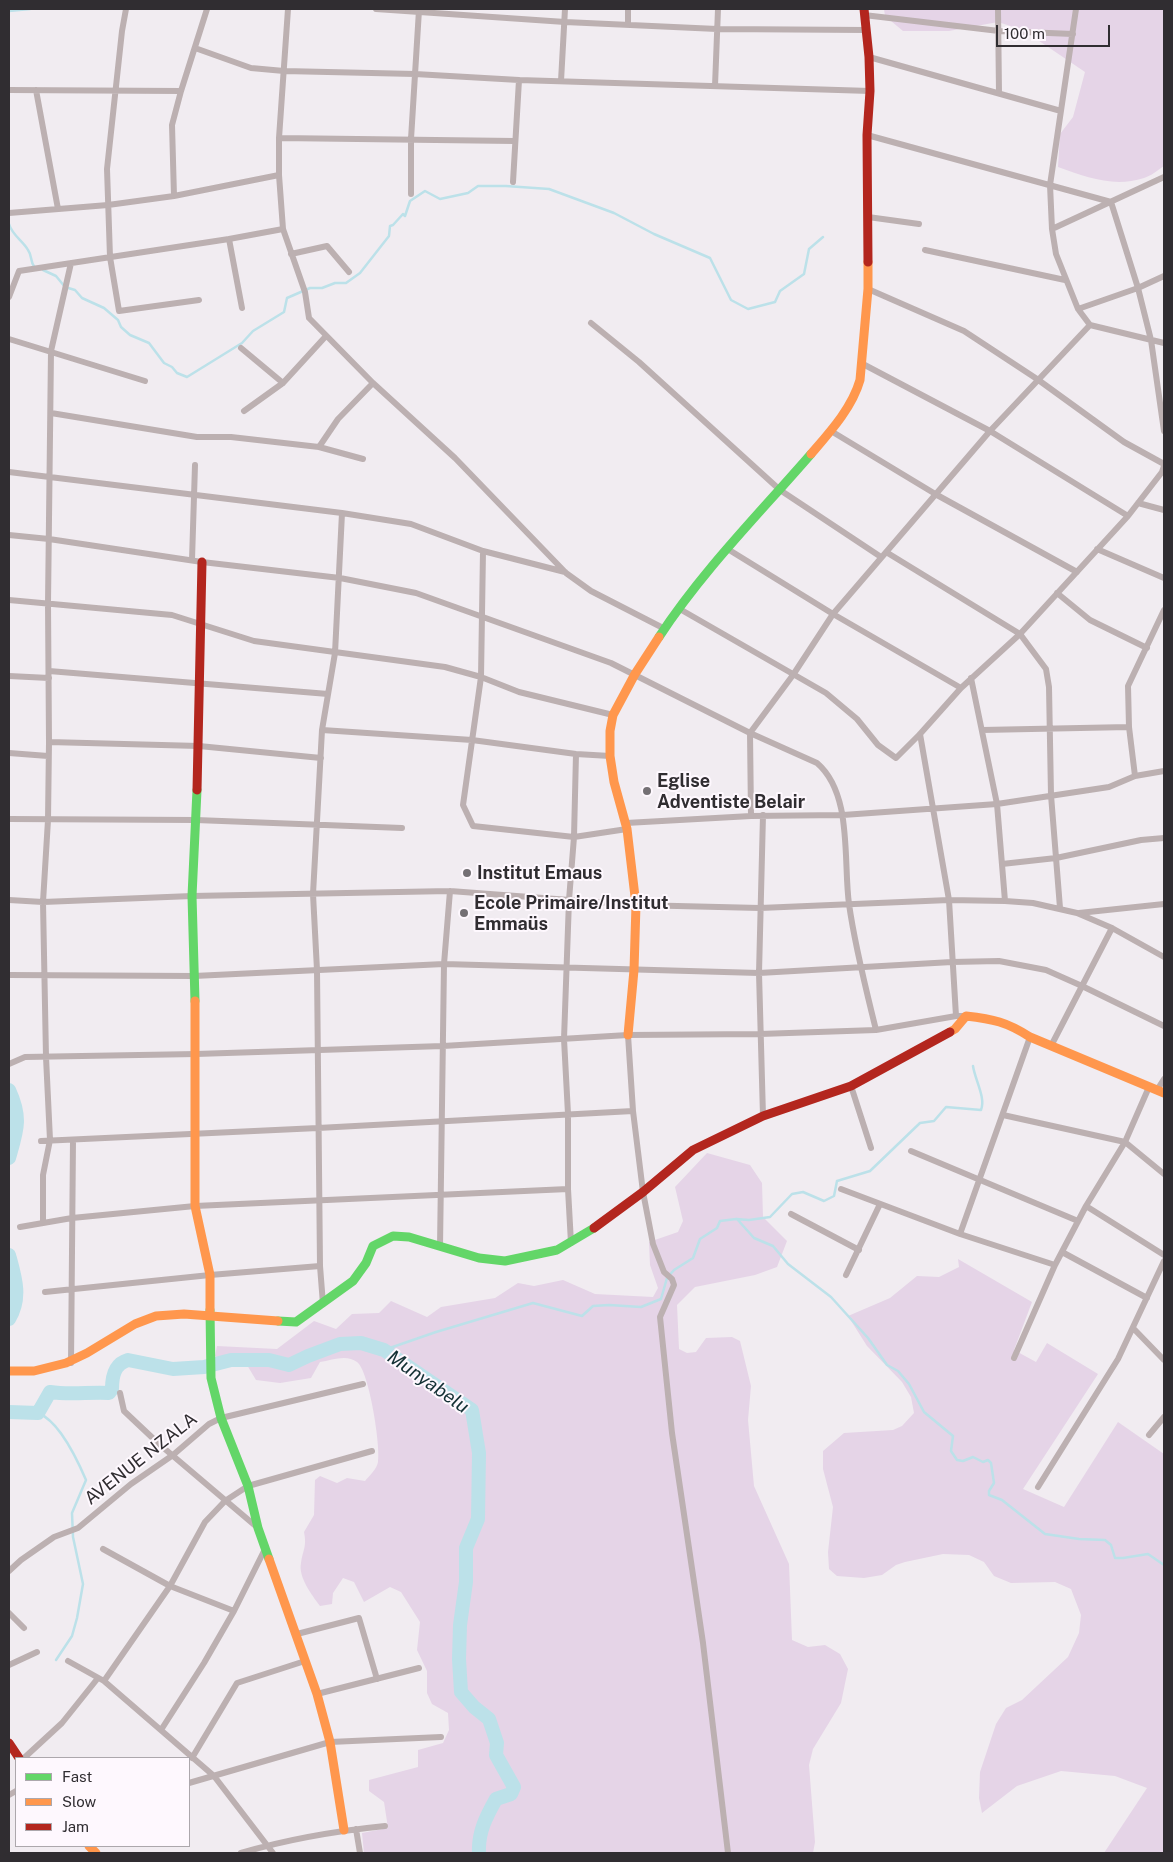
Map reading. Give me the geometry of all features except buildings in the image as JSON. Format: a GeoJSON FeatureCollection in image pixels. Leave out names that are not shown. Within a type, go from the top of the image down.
{"type":"FeatureCollection","features":[{"type":"Feature","properties":{"kind":"main road"},"geometry":{"type":"LineString","coordinates":[[628,1035],[634,970],[636,904],[626,826],[614,782],[610,756],[610,731],[613,715],[636,674],[678,608],[726,548],[831,431],[856,394],[860,380],[868,289],[867,136],[870,91],[869,57],[864,12]]}},
{"type":"Feature","properties":{"kind":"main road"},"geometry":{"type":"LineString","coordinates":[[202,562],[199,746],[192,896],[196,1054],[195,1206],[210,1275],[211,1378],[221,1418],[248,1486],[258,1528],[317,1694],[330,1742],[344,1830]]}},
{"type":"Feature","properties":{"kind":"main road"},"geometry":{"type":"LineString","coordinates":[[9,1371],[40,1372],[71,1362],[99,1346],[124,1328],[148,1318],[166,1315],[210,1316],[296,1322],[353,1281],[366,1263],[373,1246],[393,1236],[408,1237],[479,1258],[505,1261],[557,1250],[571,1243],[643,1192],[693,1150],[763,1116],[851,1086],[955,1029],[966,1016],[991,1019],[1014,1026],[1030,1037],[1157,1090]]}},
{"type":"Feature","properties":{"kind":"main road"},"geometry":{"type":"LineString","coordinates":[[9,1743],[18,1757]]}},
{"type":"Feature","properties":{"kind":"street"},"geometry":{"type":"LineString","coordinates":[[126,9],[107,169],[110,257],[119,311],[199,300]]}},
{"type":"Feature","properties":{"kind":"street"},"geometry":{"type":"LineString","coordinates":[[174,196],[172,125],[207,9]]}},
{"type":"Feature","properties":{"kind":"street"},"geometry":{"type":"LineString","coordinates":[[288,9],[279,138],[279,174],[283,228],[304,290],[309,318],[373,383],[455,458],[566,573],[591,591],[665,629]]}},
{"type":"Feature","properties":{"kind":"street"},"geometry":{"type":"LineString","coordinates":[[376,9],[419,10],[565,22],[718,29],[866,30]]}},
{"type":"Feature","properties":{"kind":"street"},"geometry":{"type":"LineString","coordinates":[[561,81],[565,9]]}},
{"type":"Feature","properties":{"kind":"street"},"geometry":{"type":"LineString","coordinates":[[628,9],[628,25]]}},
{"type":"Feature","properties":{"kind":"street"},"geometry":{"type":"LineString","coordinates":[[715,86],[718,9]]}},
{"type":"Feature","properties":{"kind":"street"},"geometry":{"type":"LineString","coordinates":[[998,9],[999,93]]}},
{"type":"Feature","properties":{"kind":"street"},"geometry":{"type":"LineString","coordinates":[[1076,9],[1050,185],[1052,229],[1056,254],[1078,309],[1090,325],[1164,343]]}},
{"type":"Feature","properties":{"kind":"street"},"geometry":{"type":"LineString","coordinates":[[410,194],[411,139],[419,10]]}},
{"type":"Feature","properties":{"kind":"street"},"geometry":{"type":"LineString","coordinates":[[864,12],[998,31],[1072,34]]}},
{"type":"Feature","properties":{"kind":"street"},"geometry":{"type":"LineString","coordinates":[[194,48],[251,68],[284,72],[415,74],[519,80],[870,91]]}},
{"type":"Feature","properties":{"kind":"street"},"geometry":{"type":"LineString","coordinates":[[869,57],[1061,110]]}},
{"type":"Feature","properties":{"kind":"street"},"geometry":{"type":"LineString","coordinates":[[513,182],[519,80]]}},
{"type":"Feature","properties":{"kind":"street"},"geometry":{"type":"LineString","coordinates":[[9,90],[181,91]]}},
{"type":"Feature","properties":{"kind":"street"},"geometry":{"type":"LineString","coordinates":[[36,90],[58,209]]}},
{"type":"Feature","properties":{"kind":"street"},"geometry":{"type":"LineString","coordinates":[[867,136],[1111,202]]}},
{"type":"Feature","properties":{"kind":"street"},"geometry":{"type":"LineString","coordinates":[[279,138],[514,141]]}},
{"type":"Feature","properties":{"kind":"street"},"geometry":{"type":"LineString","coordinates":[[9,213],[108,205],[174,196],[279,174]]}},
{"type":"Feature","properties":{"kind":"street"},"geometry":{"type":"LineString","coordinates":[[1052,229],[1164,177]]}},
{"type":"Feature","properties":{"kind":"street"},"geometry":{"type":"LineString","coordinates":[[1111,202],[1138,288],[1151,340],[1164,431]]}},
{"type":"Feature","properties":{"kind":"street"},"geometry":{"type":"LineString","coordinates":[[868,217],[919,224]]}},
{"type":"Feature","properties":{"kind":"street"},"geometry":{"type":"LineString","coordinates":[[9,297],[20,271],[229,239],[283,228]]}},
{"type":"Feature","properties":{"kind":"street"},"geometry":{"type":"LineString","coordinates":[[229,239],[242,308]]}},
{"type":"Feature","properties":{"kind":"street"},"geometry":{"type":"LineString","coordinates":[[291,254],[327,246],[350,272]]}},
{"type":"Feature","properties":{"kind":"street"},"geometry":{"type":"LineString","coordinates":[[925,250],[1065,280]]}},
{"type":"Feature","properties":{"kind":"street"},"geometry":{"type":"LineString","coordinates":[[43,1223],[43,1175],[50,1140],[46,1057],[43,902],[48,820],[51,351],[71,263]]}},
{"type":"Feature","properties":{"kind":"street"},"geometry":{"type":"LineString","coordinates":[[1078,309],[1138,288],[1164,276]]}},
{"type":"Feature","properties":{"kind":"street"},"geometry":{"type":"LineString","coordinates":[[678,608],[826,693],[857,719],[878,745],[896,758],[971,678],[1020,634],[1077,572],[1128,516],[1164,465],[1124,442],[1037,379],[964,331],[868,289]]}},
{"type":"Feature","properties":{"kind":"street"},"geometry":{"type":"LineString","coordinates":[[591,323],[639,362],[780,490],[884,555],[1020,634],[1046,669],[1049,687],[1051,795],[1060,908]]}},
{"type":"Feature","properties":{"kind":"street"},"geometry":{"type":"LineString","coordinates":[[751,816],[750,733],[793,675],[833,614],[1037,379],[1090,325]]}},
{"type":"Feature","properties":{"kind":"street"},"geometry":{"type":"LineString","coordinates":[[244,411],[283,383],[326,336]]}},
{"type":"Feature","properties":{"kind":"street"},"geometry":{"type":"LineString","coordinates":[[9,339],[145,381]]}},
{"type":"Feature","properties":{"kind":"street"},"geometry":{"type":"LineString","coordinates":[[241,348],[283,383]]}},
{"type":"Feature","properties":{"kind":"street"},"geometry":{"type":"LineString","coordinates":[[861,362],[990,432],[1128,516]]}},
{"type":"Feature","properties":{"kind":"street"},"geometry":{"type":"LineString","coordinates":[[319,446],[338,419],[373,383]]}},
{"type":"Feature","properties":{"kind":"street"},"geometry":{"type":"LineString","coordinates":[[50,413],[197,437],[231,437],[319,446],[363,459]]}},
{"type":"Feature","properties":{"kind":"street"},"geometry":{"type":"LineString","coordinates":[[831,431],[936,496],[1077,572]]}},
{"type":"Feature","properties":{"kind":"street"},"geometry":{"type":"LineString","coordinates":[[192,560],[195,465]]}},
{"type":"Feature","properties":{"kind":"street"},"geometry":{"type":"LineString","coordinates":[[9,472],[342,513],[411,524],[483,551],[566,573]]}},
{"type":"Feature","properties":{"kind":"street"},"geometry":{"type":"LineString","coordinates":[[1138,502],[1164,510]]}},
{"type":"Feature","properties":{"kind":"street"},"geometry":{"type":"LineString","coordinates":[[323,1304],[320,1266],[317,970],[313,894],[322,730],[335,653],[342,513]]}},
{"type":"Feature","properties":{"kind":"street"},"geometry":{"type":"LineString","coordinates":[[9,535],[49,539],[202,562],[340,578],[416,593],[611,663],[750,733],[817,763],[832,781],[843,815],[849,903],[860,968],[876,1030]]}},
{"type":"Feature","properties":{"kind":"street"},"geometry":{"type":"LineString","coordinates":[[726,548],[833,614],[961,688]]}},
{"type":"Feature","properties":{"kind":"street"},"geometry":{"type":"LineString","coordinates":[[1097,549],[1163,575]]}},
{"type":"Feature","properties":{"kind":"street"},"geometry":{"type":"LineString","coordinates":[[483,551],[482,676],[463,805],[473,826],[574,837],[626,826],[763,815],[843,815],[997,804],[1109,786],[1134,776],[1164,771]]}},
{"type":"Feature","properties":{"kind":"street"},"geometry":{"type":"LineString","coordinates":[[1057,593],[1090,620],[1147,648]]}},
{"type":"Feature","properties":{"kind":"street"},"geometry":{"type":"LineString","coordinates":[[9,600],[172,615],[254,641],[445,666],[482,676],[519,692],[613,715]]}},
{"type":"Feature","properties":{"kind":"street"},"geometry":{"type":"LineString","coordinates":[[1134,776],[1129,727],[1128,686],[1164,610]]}},
{"type":"Feature","properties":{"kind":"street"},"geometry":{"type":"LineString","coordinates":[[9,676],[49,674],[328,694]]}},
{"type":"Feature","properties":{"kind":"street"},"geometry":{"type":"LineString","coordinates":[[971,678],[997,804],[1005,901]]}},
{"type":"Feature","properties":{"kind":"street"},"geometry":{"type":"LineString","coordinates":[[982,730],[1129,727]]}},
{"type":"Feature","properties":{"kind":"street"},"geometry":{"type":"LineString","coordinates":[[322,730],[472,740],[576,754],[610,756]]}},
{"type":"Feature","properties":{"kind":"street"},"geometry":{"type":"LineString","coordinates":[[920,734],[949,900],[956,1016]]}},
{"type":"Feature","properties":{"kind":"street"},"geometry":{"type":"LineString","coordinates":[[49,742],[199,746],[321,758]]}},
{"type":"Feature","properties":{"kind":"street"},"geometry":{"type":"LineString","coordinates":[[9,753],[48,756]]}},
{"type":"Feature","properties":{"kind":"street"},"geometry":{"type":"LineString","coordinates":[[571,1243],[564,1039],[576,754]]}},
{"type":"Feature","properties":{"kind":"street"},"geometry":{"type":"LineString","coordinates":[[763,815],[759,973],[763,1116]]}},
{"type":"Feature","properties":{"kind":"street"},"geometry":{"type":"LineString","coordinates":[[9,819],[196,820],[402,828]]}},
{"type":"Feature","properties":{"kind":"street"},"geometry":{"type":"LineString","coordinates":[[1002,864],[1056,858],[1141,840],[1164,838]]}},
{"type":"Feature","properties":{"kind":"street"},"geometry":{"type":"LineString","coordinates":[[9,900],[43,902],[192,896],[450,891],[636,904],[760,908],[949,900],[1005,901],[1033,903],[1078,913],[1112,928],[1164,957]]}},
{"type":"Feature","properties":{"kind":"street"},"geometry":{"type":"LineString","coordinates":[[440,1247],[444,964],[450,891]]}},
{"type":"Feature","properties":{"kind":"street"},"geometry":{"type":"LineString","coordinates":[[1078,913],[1164,904]]}},
{"type":"Feature","properties":{"kind":"street"},"geometry":{"type":"LineString","coordinates":[[1051,1046],[1112,928]]}},
{"type":"Feature","properties":{"kind":"street"},"geometry":{"type":"LineString","coordinates":[[9,975],[194,976],[444,964],[759,973],[1000,961],[1046,970],[1164,1026]]}},
{"type":"Feature","properties":{"kind":"street"},"geometry":{"type":"LineString","coordinates":[[9,1064],[26,1057],[443,1046],[628,1035],[760,1034],[876,1030],[956,1016],[966,1016]]}},
{"type":"Feature","properties":{"kind":"street"},"geometry":{"type":"LineString","coordinates":[[628,1035],[633,1111],[643,1192],[653,1244],[664,1272],[672,1279],[674,1284],[660,1317],[672,1434],[704,1643],[728,1853]]}},
{"type":"Feature","properties":{"kind":"street"},"geometry":{"type":"LineString","coordinates":[[960,1234],[1030,1037]]}},
{"type":"Feature","properties":{"kind":"street"},"geometry":{"type":"LineString","coordinates":[[1014,1358],[1055,1265],[1086,1206],[1164,1078]]}},
{"type":"Feature","properties":{"kind":"street"},"geometry":{"type":"LineString","coordinates":[[851,1086],[871,1148]]}},
{"type":"Feature","properties":{"kind":"street"},"geometry":{"type":"LineString","coordinates":[[41,1141],[633,1111]]}},
{"type":"Feature","properties":{"kind":"street"},"geometry":{"type":"LineString","coordinates":[[1003,1115],[1125,1142],[1164,1174]]}},
{"type":"Feature","properties":{"kind":"street"},"geometry":{"type":"LineString","coordinates":[[71,1362],[73,1140]]}},
{"type":"Feature","properties":{"kind":"street"},"geometry":{"type":"LineString","coordinates":[[912,1151],[1078,1221]]}},
{"type":"Feature","properties":{"kind":"street"},"geometry":{"type":"LineString","coordinates":[[20,1227],[72,1218],[195,1206],[568,1189]]}},
{"type":"Feature","properties":{"kind":"street"},"geometry":{"type":"LineString","coordinates":[[841,1189],[960,1234],[1055,1265]]}},
{"type":"Feature","properties":{"kind":"street"},"geometry":{"type":"LineString","coordinates":[[846,1275],[880,1204]]}},
{"type":"Feature","properties":{"kind":"street"},"geometry":{"type":"LineString","coordinates":[[1086,1206],[1164,1255]]}},
{"type":"Feature","properties":{"kind":"street"},"geometry":{"type":"LineString","coordinates":[[791,1214],[859,1250]]}},
{"type":"Feature","properties":{"kind":"street"},"geometry":{"type":"LineString","coordinates":[[1062,1252],[1147,1298]]}},
{"type":"Feature","properties":{"kind":"street"},"geometry":{"type":"LineString","coordinates":[[1038,1487],[1118,1358],[1164,1261]]}},
{"type":"Feature","properties":{"kind":"street"},"geometry":{"type":"LineString","coordinates":[[44,1292],[320,1266]]}},
{"type":"Feature","properties":{"kind":"street"},"geometry":{"type":"LineString","coordinates":[[1133,1328],[1164,1360]]}},
{"type":"Feature","properties":{"kind":"street","name":"AVENUE NZALA"},"geometry":{"type":"LineString","coordinates":[[9,1571],[54,1536],[73,1530],[131,1484],[173,1455],[209,1424],[221,1418],[363,1384]]}},
{"type":"Feature","properties":{"kind":"street"},"geometry":{"type":"LineString","coordinates":[[120,1393],[124,1411],[159,1444],[258,1528]]}},
{"type":"Feature","properties":{"kind":"street"},"geometry":{"type":"LineString","coordinates":[[1148,1435],[1164,1417]]}},
{"type":"Feature","properties":{"kind":"street"},"geometry":{"type":"LineString","coordinates":[[25,1757],[62,1723],[101,1679],[170,1586],[205,1522],[225,1501],[248,1486],[372,1451]]}},
{"type":"Feature","properties":{"kind":"street"},"geometry":{"type":"LineString","coordinates":[[161,1730],[234,1611],[266,1547]]}},
{"type":"Feature","properties":{"kind":"street"},"geometry":{"type":"LineString","coordinates":[[103,1549],[170,1586],[234,1611]]}},
{"type":"Feature","properties":{"kind":"street"},"geometry":{"type":"LineString","coordinates":[[9,1612],[24,1628]]}},
{"type":"Feature","properties":{"kind":"street"},"geometry":{"type":"LineString","coordinates":[[297,1634],[359,1618],[377,1679]]}},
{"type":"Feature","properties":{"kind":"street"},"geometry":{"type":"LineString","coordinates":[[9,1665],[37,1652]]}},
{"type":"Feature","properties":{"kind":"street"},"geometry":{"type":"LineString","coordinates":[[68,1661],[101,1679],[214,1776],[273,1853]]}},
{"type":"Feature","properties":{"kind":"street"},"geometry":{"type":"LineString","coordinates":[[192,1758],[237,1683],[305,1661]]}},
{"type":"Feature","properties":{"kind":"street"},"geometry":{"type":"LineString","coordinates":[[317,1694],[419,1668]]}},
{"type":"Feature","properties":{"kind":"street"},"geometry":{"type":"LineString","coordinates":[[190,1783],[330,1742],[441,1738]]}},
{"type":"Feature","properties":{"kind":"street"},"geometry":{"type":"LineString","coordinates":[[241,1853],[267,1845],[344,1830],[385,1826]]}},
{"type":"Feature","properties":{"kind":"street"},"geometry":{"type":"LineString","coordinates":[[356,1829],[360,1853]]}},
{"type":"Feature","properties":{"kind":"shaded area"},"geometry":{"type":"Polygon","coordinates":[[[884,9],[1164,9],[1164,166],[1147,177],[1122,182],[1100,180],[1058,167],[1060,134],[1073,117],[1085,72],[1023,30],[998,22],[949,31],[903,31],[885,16],[884,9]]]}},
{"type":"Feature","properties":{"kind":"shaded area"},"geometry":{"type":"Polygon","coordinates":[[[707,1153],[750,1165],[762,1183],[763,1217],[787,1241],[777,1267],[755,1275],[695,1287],[677,1305],[679,1349],[687,1353],[696,1352],[706,1338],[732,1337],[740,1341],[751,1386],[748,1420],[754,1486],[789,1564],[792,1640],[808,1647],[825,1645],[840,1654],[848,1669],[841,1703],[813,1749],[809,1765],[815,1842],[813,1853],[364,1853],[362,1833],[388,1828],[384,1802],[369,1791],[369,1780],[418,1767],[418,1750],[443,1743],[449,1730],[448,1713],[432,1704],[427,1693],[427,1671],[417,1650],[420,1622],[401,1592],[390,1587],[364,1602],[354,1582],[343,1578],[333,1593],[332,1604],[320,1606],[306,1586],[302,1574],[301,1563],[305,1545],[304,1532],[314,1515],[315,1480],[320,1476],[337,1483],[347,1478],[365,1481],[375,1470],[378,1462],[376,1426],[366,1379],[357,1362],[344,1358],[320,1362],[311,1378],[280,1383],[256,1380],[247,1365],[227,1364],[215,1356],[217,1346],[277,1349],[314,1321],[336,1329],[352,1314],[379,1313],[391,1301],[427,1317],[441,1307],[495,1298],[518,1283],[534,1286],[563,1280],[595,1294],[653,1297],[658,1288],[650,1265],[649,1242],[678,1232],[683,1221],[675,1187],[707,1153]]]}},
{"type":"Feature","properties":{"kind":"shaded area"},"geometry":{"type":"Polygon","coordinates":[[[958,1259],[1032,1302],[1014,1350],[1036,1362],[1047,1343],[1098,1374],[1023,1489],[1064,1507],[1118,1422],[1164,1454],[1164,1853],[1104,1853],[1147,1788],[1115,1776],[1061,1771],[1017,1786],[982,1813],[979,1798],[980,1772],[996,1724],[1006,1708],[1022,1700],[1068,1657],[1079,1633],[1081,1615],[1071,1589],[1055,1582],[1011,1583],[994,1576],[984,1562],[969,1555],[943,1554],[905,1562],[896,1565],[882,1575],[864,1578],[837,1576],[829,1569],[828,1552],[833,1507],[823,1469],[823,1451],[844,1433],[893,1430],[902,1426],[914,1413],[911,1397],[902,1382],[867,1346],[848,1316],[890,1298],[917,1276],[939,1277],[959,1267],[958,1259]]]}},
{"type":"Feature","properties":{"kind":"waterway"},"geometry":{"type":"LineString","coordinates":[[9,11],[30,9]]}},
{"type":"Feature","properties":{"kind":"waterway"},"geometry":{"type":"LineString","coordinates":[[43,270],[56,276],[65,287],[75,290],[82,298],[104,308],[118,320],[121,327],[130,335],[149,343],[164,363],[172,367],[177,373],[187,377],[242,343],[253,331],[284,312],[287,298],[310,288],[322,288],[335,283],[346,283],[360,273],[389,236],[390,226],[403,214],[405,216],[410,201],[425,191],[440,199],[468,193],[478,186],[549,189],[614,213],[654,234],[710,258],[731,300],[748,309],[775,302],[780,291],[804,274],[809,249],[823,237]]}},
{"type":"Feature","properties":{"kind":"waterway"},"geometry":{"type":"LineString","coordinates":[[9,224],[29,252],[35,268]]}},
{"type":"Feature","properties":{"kind":"waterway"},"geometry":{"type":"LineString","coordinates":[[384,1350],[436,1332],[533,1303],[582,1316],[593,1306],[641,1307],[661,1299],[667,1278],[674,1270],[693,1258],[700,1239],[717,1228],[720,1221],[770,1217],[792,1194],[803,1192],[824,1201],[834,1196],[837,1181],[870,1171],[920,1123],[934,1121],[946,1107],[981,1110],[981,1094],[973,1066]]}},
{"type":"Feature","properties":{"kind":"waterway","name":"Munyabelu"},"geometry":{"type":"LineString","coordinates":[[9,1090],[17,1116],[14,1140],[9,1158]]}},
{"type":"Feature","properties":{"kind":"waterway"},"geometry":{"type":"LineString","coordinates":[[737,1219],[754,1238],[773,1246],[788,1264],[831,1297],[868,1338],[887,1365],[898,1371],[909,1384],[924,1412],[953,1436],[951,1451],[957,1460],[963,1461],[973,1457],[983,1462],[988,1460],[991,1463],[994,1483],[989,1491],[989,1495],[1002,1500],[1045,1534],[1079,1539],[1105,1540],[1111,1545],[1115,1558],[1148,1554],[1164,1565]]}},
{"type":"Feature","properties":{"kind":"waterway","name":"Munyabelu"},"geometry":{"type":"LineString","coordinates":[[9,1255],[16,1287],[15,1303],[9,1319]]}},
{"type":"Feature","properties":{"kind":"waterway","name":"Munyabelu"},"geometry":{"type":"LineString","coordinates":[[9,1412],[38,1413],[50,1392],[109,1393],[112,1389],[113,1376],[117,1368],[128,1360],[173,1369],[204,1367],[231,1360],[269,1360],[289,1365],[340,1344],[361,1343],[384,1350],[472,1410],[479,1453],[478,1519],[466,1548],[466,1582],[460,1625],[459,1659],[461,1692],[474,1707],[489,1719],[497,1743],[496,1755],[514,1787],[511,1794],[496,1799],[492,1806],[481,1831],[479,1853]]}},
{"type":"Feature","properties":{"kind":"waterway"},"geometry":{"type":"LineString","coordinates":[[38,1413],[46,1417],[60,1432],[86,1480],[72,1513],[73,1537],[83,1584],[72,1636],[56,1660]]}},
{"type":"Feature","properties":{"kind":"traffic: fast"},"geometry":{"type":"LineString","coordinates":[[659,637],[713,565],[811,454]]}},
{"type":"Feature","properties":{"kind":"traffic: fast"},"geometry":{"type":"LineString","coordinates":[[195,1001],[192,896],[197,790]]}},
{"type":"Feature","properties":{"kind":"traffic: fast"},"geometry":{"type":"LineString","coordinates":[[278,1321],[296,1322],[353,1281],[366,1263],[373,1246],[393,1236],[409,1237],[479,1258],[505,1261],[557,1250],[594,1228]]}},
{"type":"Feature","properties":{"kind":"traffic: fast"},"geometry":{"type":"LineString","coordinates":[[210,1310],[211,1378],[221,1418],[248,1486],[258,1528],[269,1559]]}},
{"type":"Feature","properties":{"kind":"traffic: slow"},"geometry":{"type":"LineString","coordinates":[[811,454],[846,410],[860,380],[868,289],[868,262]]}},
{"type":"Feature","properties":{"kind":"traffic: slow"},"geometry":{"type":"LineString","coordinates":[[628,1035],[634,970],[636,905],[627,829],[614,782],[610,756],[610,731],[613,715],[635,674],[659,637]]}},
{"type":"Feature","properties":{"kind":"traffic: slow"},"geometry":{"type":"LineString","coordinates":[[195,1001],[195,1206],[210,1275],[210,1310]]}},
{"type":"Feature","properties":{"kind":"traffic: slow"},"geometry":{"type":"LineString","coordinates":[[950,1032],[966,1016],[1000,1022],[1030,1037],[1164,1093]]}},
{"type":"Feature","properties":{"kind":"traffic: slow"},"geometry":{"type":"LineString","coordinates":[[9,1371],[34,1371],[66,1363],[87,1353],[135,1324],[156,1316],[184,1314],[278,1321]]}},
{"type":"Feature","properties":{"kind":"traffic: slow"},"geometry":{"type":"LineString","coordinates":[[269,1559],[317,1694],[330,1742],[344,1830]]}},
{"type":"Feature","properties":{"kind":"traffic: slow"},"geometry":{"type":"LineString","coordinates":[[90,1847],[96,1853]]}},
{"type":"Feature","properties":{"kind":"traffic: jam"},"geometry":{"type":"LineString","coordinates":[[864,9],[870,91],[867,135],[868,262]]}},
{"type":"Feature","properties":{"kind":"traffic: jam"},"geometry":{"type":"LineString","coordinates":[[197,790],[202,562]]}},
{"type":"Feature","properties":{"kind":"traffic: jam"},"geometry":{"type":"LineString","coordinates":[[594,1228],[643,1192],[693,1150],[763,1116],[851,1086],[950,1032]]}},
{"type":"Feature","properties":{"kind":"traffic: jam"},"geometry":{"type":"LineString","coordinates":[[9,1743],[18,1757]]}},
{"type":"Feature","properties":{"kind":"place","name":"Eglise Adventiste Belair"},"geometry":{"type":"Point","coordinates":[647,791]}},
{"type":"Feature","properties":{"kind":"place","name":"Institut Emaus"},"geometry":{"type":"Point","coordinates":[467,873]}},
{"type":"Feature","properties":{"kind":"place","name":"Ecole Primaire/Institut Emmaüs"},"geometry":{"type":"Point","coordinates":[464,913]}}]}
